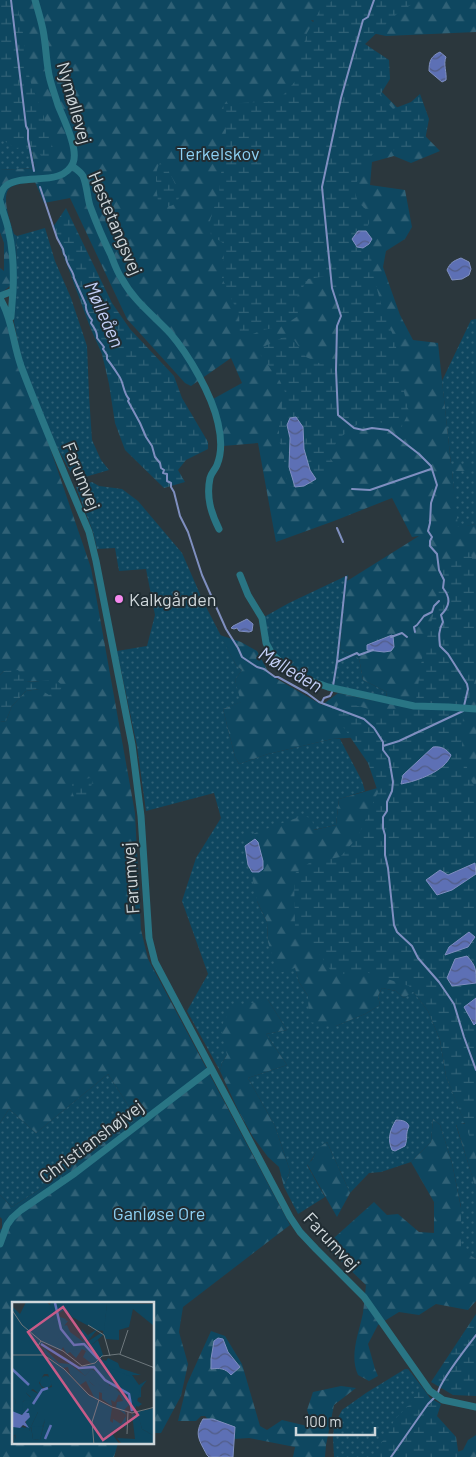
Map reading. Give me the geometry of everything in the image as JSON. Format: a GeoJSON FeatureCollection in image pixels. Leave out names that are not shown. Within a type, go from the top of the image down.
{"type":"FeatureCollection","features":[{"type":"Feature","properties":{"kind":"street","name":"Nymøllevej"},"geometry":{"type":"LineString","coordinates":[[0,200],[3,189],[8,184],[55,176],[67,170],[74,161],[75,150],[51,82],[43,30],[35,0]]}},
{"type":"Feature","properties":{"kind":"street","name":"Hestetangsvej"},"geometry":{"type":"LineString","coordinates":[[72,166],[82,176],[97,224],[121,278],[132,295],[171,334],[190,361],[208,394],[219,424],[220,455],[211,476],[208,488],[208,502],[219,530]]}},
{"type":"Feature","properties":{"kind":"street"},"geometry":{"type":"LineString","coordinates":[[0,200],[8,229],[14,268],[10,320]]}},
{"type":"Feature","properties":{"kind":"street"},"geometry":{"type":"LineString","coordinates":[[0,297],[13,291]]}},
{"type":"Feature","properties":{"kind":"street","name":"Farumvej"},"geometry":{"type":"LineString","coordinates":[[0,297],[10,320],[19,360],[88,532],[96,561],[132,745],[141,816],[149,938],[155,962],[290,1217],[300,1232],[364,1297],[432,1393],[449,1402],[476,1407]]}},
{"type":"Feature","properties":{"kind":"street"},"geometry":{"type":"LineString","coordinates":[[240,575],[248,595],[262,618],[266,643],[272,654],[296,673],[328,688],[414,706],[476,709]]}},
{"type":"Feature","properties":{"kind":"street","name":"Christianshøjvej"},"geometry":{"type":"LineString","coordinates":[[0,1244],[7,1225],[21,1210],[75,1173],[211,1069]]}},
{"type":"Feature","properties":{"kind":"green space"},"geometry":{"type":"Polygon","coordinates":[[[0,0],[9,0],[35,168],[0,170],[0,0]]]}},
{"type":"Feature","properties":{"kind":"green space"},"geometry":{"type":"Polygon","coordinates":[[[0,0],[16,0],[24,38],[25,59],[32,87],[42,110],[54,152],[51,159],[42,158],[36,147],[15,148],[0,138],[0,0]]]}},
{"type":"Feature","properties":{"kind":"green space","name":"Terkelskov"},"geometry":{"type":"Polygon","coordinates":[[[9,0],[476,0],[476,32],[386,36],[311,20],[440,151],[411,163],[394,156],[372,162],[370,185],[405,190],[412,227],[405,239],[386,251],[383,267],[400,315],[413,340],[438,343],[451,464],[476,464],[476,471],[452,471],[458,527],[476,524],[476,1049],[436,976],[404,998],[396,991],[382,988],[378,996],[380,1005],[365,1014],[336,1026],[309,1022],[308,996],[299,982],[295,968],[279,973],[268,942],[267,922],[257,901],[244,837],[302,816],[312,818],[314,830],[336,825],[339,799],[402,781],[390,735],[332,739],[268,754],[239,764],[235,757],[223,709],[241,702],[235,680],[242,670],[236,665],[220,635],[241,642],[257,651],[270,675],[322,705],[338,693],[370,700],[386,701],[387,692],[363,680],[359,658],[340,649],[347,581],[419,536],[412,537],[392,498],[276,542],[258,443],[223,446],[213,399],[242,383],[231,358],[191,386],[185,383],[127,319],[70,198],[44,203],[35,182],[23,183],[8,190],[6,195],[7,208],[14,234],[17,236],[16,281],[0,294],[0,268],[4,271],[4,243],[0,232],[0,170],[35,168],[9,0]]]}},
{"type":"Feature","properties":{"kind":"green space"},"geometry":{"type":"Polygon","coordinates":[[[334,0],[419,0],[398,13],[365,44],[389,60],[390,79],[380,95],[393,109],[411,102],[420,94],[429,119],[425,140],[414,152],[395,150],[373,154],[358,177],[356,184],[356,197],[368,212],[369,223],[366,231],[358,231],[363,248],[369,244],[374,278],[383,311],[395,340],[401,380],[409,412],[401,428],[391,424],[371,421],[359,423],[338,439],[329,457],[336,466],[334,469],[316,479],[307,461],[303,427],[287,425],[290,438],[289,467],[295,487],[289,486],[284,472],[284,449],[279,442],[279,415],[285,392],[280,381],[259,353],[265,346],[290,334],[306,357],[321,364],[337,362],[339,305],[327,276],[308,279],[297,297],[298,316],[283,326],[263,330],[248,336],[240,335],[239,315],[222,278],[224,265],[223,243],[211,235],[209,224],[219,192],[226,131],[223,104],[278,101],[298,78],[307,33],[322,6],[334,0]]]}},
{"type":"Feature","properties":{"kind":"green space"},"geometry":{"type":"Polygon","coordinates":[[[160,163],[170,174],[180,196],[176,203],[171,206],[165,206],[158,202],[156,177],[160,163]]]}},
{"type":"Feature","properties":{"kind":"green space"},"geometry":{"type":"Polygon","coordinates":[[[66,208],[112,303],[130,329],[174,376],[182,398],[208,442],[208,449],[186,460],[178,470],[185,482],[164,488],[125,450],[115,423],[102,354],[53,227],[66,208]]]}},
{"type":"Feature","properties":{"kind":"green space"},"geometry":{"type":"Polygon","coordinates":[[[45,228],[55,261],[71,298],[87,346],[92,440],[101,460],[109,470],[75,480],[53,440],[22,362],[14,322],[17,236],[45,228]]]}},
{"type":"Feature","properties":{"kind":"green space","name":"Ganløse Ore"},"geometry":{"type":"Polygon","coordinates":[[[0,304],[91,568],[135,813],[141,930],[148,959],[290,1225],[183,1307],[179,1332],[188,1364],[181,1396],[161,1433],[155,1433],[155,1302],[12,1302],[12,1444],[118,1444],[114,1457],[0,1457],[0,1230],[2,1228],[2,1219],[0,1217],[0,1195],[12,1207],[48,1184],[137,1119],[108,1074],[36,1133],[9,1109],[0,1123],[0,722],[6,721],[12,706],[26,691],[39,689],[39,681],[26,682],[4,671],[0,675],[0,304]]]}},
{"type":"Feature","properties":{"kind":"green space"},"geometry":{"type":"Polygon","coordinates":[[[476,319],[476,464],[451,464],[442,381],[471,320],[476,319]]]}},
{"type":"Feature","properties":{"kind":"green space"},"geometry":{"type":"Polygon","coordinates":[[[452,471],[476,471],[476,524],[457,528],[452,471]]]}},
{"type":"Feature","properties":{"kind":"green space"},"geometry":{"type":"Polygon","coordinates":[[[92,482],[99,486],[122,489],[138,501],[182,553],[203,601],[236,665],[242,670],[235,680],[242,702],[223,709],[235,757],[239,764],[268,754],[332,739],[340,739],[362,781],[365,791],[339,799],[336,825],[313,830],[257,901],[267,922],[268,942],[295,967],[299,982],[308,996],[336,1026],[365,1014],[380,1005],[378,996],[382,988],[396,991],[404,998],[413,991],[428,1011],[440,1040],[446,1076],[465,1123],[456,1125],[476,1188],[476,1259],[461,1250],[461,1207],[452,1163],[440,1125],[433,1119],[431,1142],[411,1162],[381,1172],[369,1173],[350,1193],[327,1142],[318,1150],[307,1165],[325,1197],[298,1214],[284,1187],[290,1171],[275,1126],[248,1078],[287,1065],[266,1034],[287,1030],[268,1000],[227,1055],[220,1071],[187,1011],[208,974],[182,901],[196,858],[221,818],[214,793],[146,811],[137,746],[117,651],[147,646],[155,615],[146,569],[119,571],[115,548],[97,549],[93,532],[76,487],[92,482]]]}},
{"type":"Feature","properties":{"kind":"green space"},"geometry":{"type":"Polygon","coordinates":[[[470,551],[476,572],[476,678],[463,716],[462,748],[470,779],[476,788],[476,1157],[446,1076],[440,1040],[428,1011],[409,986],[369,973],[333,974],[321,956],[295,928],[294,874],[309,863],[340,857],[357,838],[378,792],[368,763],[333,712],[341,701],[385,714],[416,700],[423,652],[434,612],[441,571],[470,551]]]}},
{"type":"Feature","properties":{"kind":"green space"},"geometry":{"type":"Polygon","coordinates":[[[348,575],[340,649],[359,658],[363,680],[387,692],[386,698],[326,685],[310,678],[280,660],[269,645],[264,617],[348,575]]]}},
{"type":"Feature","properties":{"kind":"green space"},"geometry":{"type":"Polygon","coordinates":[[[18,670],[26,682],[56,680],[63,686],[58,693],[49,695],[39,689],[26,691],[12,706],[6,721],[0,722],[0,675],[4,671],[18,670]]]}},
{"type":"Feature","properties":{"kind":"green space"},"geometry":{"type":"Polygon","coordinates":[[[90,778],[92,782],[90,789],[79,803],[75,800],[72,784],[90,778]]]}},
{"type":"Feature","properties":{"kind":"green space"},"geometry":{"type":"Polygon","coordinates":[[[268,1000],[287,1030],[266,1034],[287,1065],[248,1078],[275,1126],[290,1171],[284,1187],[279,1167],[268,1157],[253,1137],[220,1071],[227,1055],[222,1035],[223,1023],[228,1014],[235,1006],[268,1000]]]}},
{"type":"Feature","properties":{"kind":"green space"},"geometry":{"type":"Polygon","coordinates":[[[108,1074],[137,1119],[48,1184],[12,1207],[0,1195],[0,1123],[9,1109],[36,1133],[108,1074]]]}},
{"type":"Feature","properties":{"kind":"green space"},"geometry":{"type":"Polygon","coordinates":[[[433,1119],[440,1125],[452,1163],[461,1208],[461,1249],[476,1259],[476,1301],[468,1310],[436,1304],[419,1315],[399,1312],[378,1325],[368,1344],[378,1376],[369,1381],[358,1375],[354,1360],[366,1285],[325,1246],[374,1202],[387,1215],[398,1214],[419,1232],[434,1233],[434,1202],[411,1162],[431,1142],[433,1119]]]}},
{"type":"Feature","properties":{"kind":"green space"},"geometry":{"type":"Polygon","coordinates":[[[476,1123],[476,1189],[456,1124],[476,1123]]]}},
{"type":"Feature","properties":{"kind":"green space"},"geometry":{"type":"Polygon","coordinates":[[[327,1142],[350,1193],[337,1217],[307,1164],[312,1160],[318,1148],[327,1142]]]}},
{"type":"Feature","properties":{"kind":"green space"},"geometry":{"type":"Polygon","coordinates":[[[476,1314],[476,1396],[453,1395],[431,1382],[476,1314]]]}},
{"type":"Feature","properties":{"kind":"green space"},"geometry":{"type":"Polygon","coordinates":[[[211,1331],[225,1336],[242,1364],[260,1426],[267,1430],[282,1420],[307,1426],[311,1422],[307,1410],[313,1392],[341,1386],[356,1388],[334,1405],[325,1457],[293,1457],[295,1447],[249,1438],[234,1439],[235,1427],[208,1419],[205,1416],[201,1416],[196,1421],[178,1421],[187,1384],[211,1331]],[[223,1339],[214,1341],[211,1369],[219,1368],[227,1371],[240,1367],[228,1352],[223,1339]]]}},
{"type":"Feature","properties":{"kind":"green space"},"geometry":{"type":"Polygon","coordinates":[[[405,1369],[408,1369],[423,1388],[379,1457],[334,1457],[334,1426],[342,1410],[405,1369]]]}},
{"type":"Feature","properties":{"kind":"green space"},"geometry":{"type":"Polygon","coordinates":[[[423,1388],[430,1398],[441,1404],[437,1416],[456,1437],[459,1457],[376,1457],[395,1419],[423,1388]]]}},
{"type":"Feature","properties":{"kind":"green space"},"geometry":{"type":"Polygon","coordinates":[[[476,1435],[476,1457],[458,1457],[457,1452],[463,1450],[468,1440],[476,1435]]]}},
{"type":"Feature","properties":{"kind":"water"},"geometry":{"type":"Polygon","coordinates":[[[440,52],[446,57],[446,80],[442,82],[429,71],[431,59],[440,52]]]}},
{"type":"Feature","properties":{"kind":"water"},"geometry":{"type":"Polygon","coordinates":[[[358,231],[366,231],[372,239],[363,248],[357,247],[352,239],[358,231]]]}},
{"type":"Feature","properties":{"kind":"water"},"geometry":{"type":"Polygon","coordinates":[[[461,258],[469,262],[471,269],[469,275],[462,279],[452,280],[447,270],[452,263],[461,258]]]}},
{"type":"Feature","properties":{"kind":"water"},"geometry":{"type":"Polygon","coordinates":[[[296,417],[303,427],[304,449],[310,470],[316,479],[304,486],[295,487],[289,467],[290,438],[287,425],[290,418],[296,417]]]}},
{"type":"Feature","properties":{"kind":"water"},"geometry":{"type":"Polygon","coordinates":[[[247,619],[253,624],[252,631],[239,631],[237,628],[231,628],[233,626],[247,619]]]}},
{"type":"Feature","properties":{"kind":"water"},"geometry":{"type":"Polygon","coordinates":[[[392,635],[394,647],[391,651],[367,650],[367,645],[392,635]]]}},
{"type":"Feature","properties":{"kind":"water"},"geometry":{"type":"Polygon","coordinates":[[[433,747],[447,751],[451,755],[448,761],[430,774],[401,784],[403,775],[433,747]]]}},
{"type":"Feature","properties":{"kind":"water"},"geometry":{"type":"Polygon","coordinates":[[[255,839],[258,842],[263,861],[263,869],[259,872],[252,872],[248,865],[245,846],[255,839]]]}},
{"type":"Feature","properties":{"kind":"water"},"geometry":{"type":"Polygon","coordinates":[[[475,863],[476,874],[452,890],[437,895],[426,880],[440,870],[448,875],[475,863]]]}},
{"type":"Feature","properties":{"kind":"water"},"geometry":{"type":"Polygon","coordinates":[[[469,932],[475,937],[468,947],[445,955],[449,947],[469,932]]]}},
{"type":"Feature","properties":{"kind":"water"},"geometry":{"type":"Polygon","coordinates":[[[467,956],[475,968],[476,983],[452,986],[447,978],[455,959],[467,956]]]}},
{"type":"Feature","properties":{"kind":"water"},"geometry":{"type":"Polygon","coordinates":[[[476,998],[476,1023],[474,1025],[464,1007],[476,998]]]}},
{"type":"Feature","properties":{"kind":"water"},"geometry":{"type":"Polygon","coordinates":[[[396,1120],[404,1121],[409,1126],[405,1146],[395,1151],[390,1146],[389,1138],[396,1120]]]}},
{"type":"Feature","properties":{"kind":"water"},"geometry":{"type":"Polygon","coordinates":[[[218,1338],[223,1339],[228,1352],[240,1367],[231,1375],[222,1369],[211,1369],[214,1341],[218,1338]]]}},
{"type":"Feature","properties":{"kind":"water"},"geometry":{"type":"Polygon","coordinates":[[[203,1419],[213,1419],[235,1427],[233,1457],[209,1457],[207,1455],[198,1433],[203,1419]]]}},
{"type":"Feature","properties":{"kind":"waterway","name":"Mølleåen"},"geometry":{"type":"LineString","coordinates":[[11,0],[26,126],[34,171]]}},
{"type":"Feature","properties":{"kind":"waterway"},"geometry":{"type":"LineString","coordinates":[[374,0],[368,17],[363,20],[341,98],[322,187],[332,288],[341,316],[337,326],[338,415],[354,428],[388,430],[431,466],[437,485],[431,503],[428,531],[432,537],[430,546],[437,554],[439,570],[444,580],[443,588],[448,599],[448,605],[441,615],[443,622],[439,637],[440,646],[448,654],[467,684],[468,689],[464,706]]}},
{"type":"Feature","properties":{"kind":"waterway","name":"Mølleåen"},"geometry":{"type":"LineString","coordinates":[[40,187],[57,238],[86,305],[97,338],[104,347],[107,359],[121,379],[129,399],[128,401],[152,446],[155,457],[164,470],[163,473],[167,474],[167,481],[171,483],[180,516],[188,532],[202,575],[226,629],[242,657],[275,677],[307,693],[319,702],[364,719],[374,728],[383,742],[383,750],[389,758],[393,782],[392,791],[387,802],[387,811],[383,817],[383,828],[394,925],[397,932],[412,946],[418,958],[439,982],[454,1004],[476,1070]]}},
{"type":"Feature","properties":{"kind":"waterway"},"geometry":{"type":"LineString","coordinates":[[352,489],[370,490],[431,469]]}},
{"type":"Feature","properties":{"kind":"waterway"},"geometry":{"type":"LineString","coordinates":[[337,528],[343,542]]}},
{"type":"Feature","properties":{"kind":"waterway"},"geometry":{"type":"LineString","coordinates":[[333,686],[346,577]]}},
{"type":"Feature","properties":{"kind":"waterway"},"geometry":{"type":"LineString","coordinates":[[415,632],[414,627],[424,616],[432,612],[434,606],[439,601]]}},
{"type":"Feature","properties":{"kind":"waterway"},"geometry":{"type":"LineString","coordinates":[[391,637],[402,633],[407,637]]}},
{"type":"Feature","properties":{"kind":"waterway"},"geometry":{"type":"LineString","coordinates":[[337,662],[357,653],[359,655],[373,650]]}},
{"type":"Feature","properties":{"kind":"waterway"},"geometry":{"type":"LineString","coordinates":[[322,702],[332,692]]}},
{"type":"Feature","properties":{"kind":"waterway"},"geometry":{"type":"LineString","coordinates":[[383,746],[399,741],[463,711]]}},
{"type":"Feature","properties":{"kind":"waterway","name":"Mølleåen"},"geometry":{"type":"LineString","coordinates":[[438,1393],[448,1373],[476,1335]]}},
{"type":"Feature","properties":{"kind":"waterway","name":"Mølleåen"},"geometry":{"type":"LineString","coordinates":[[391,1457],[428,1404],[435,1397]]}},
{"type":"Feature","properties":{"kind":"place","name":"Kalkgården"},"geometry":{"type":"Point","coordinates":[119,599]}}]}
